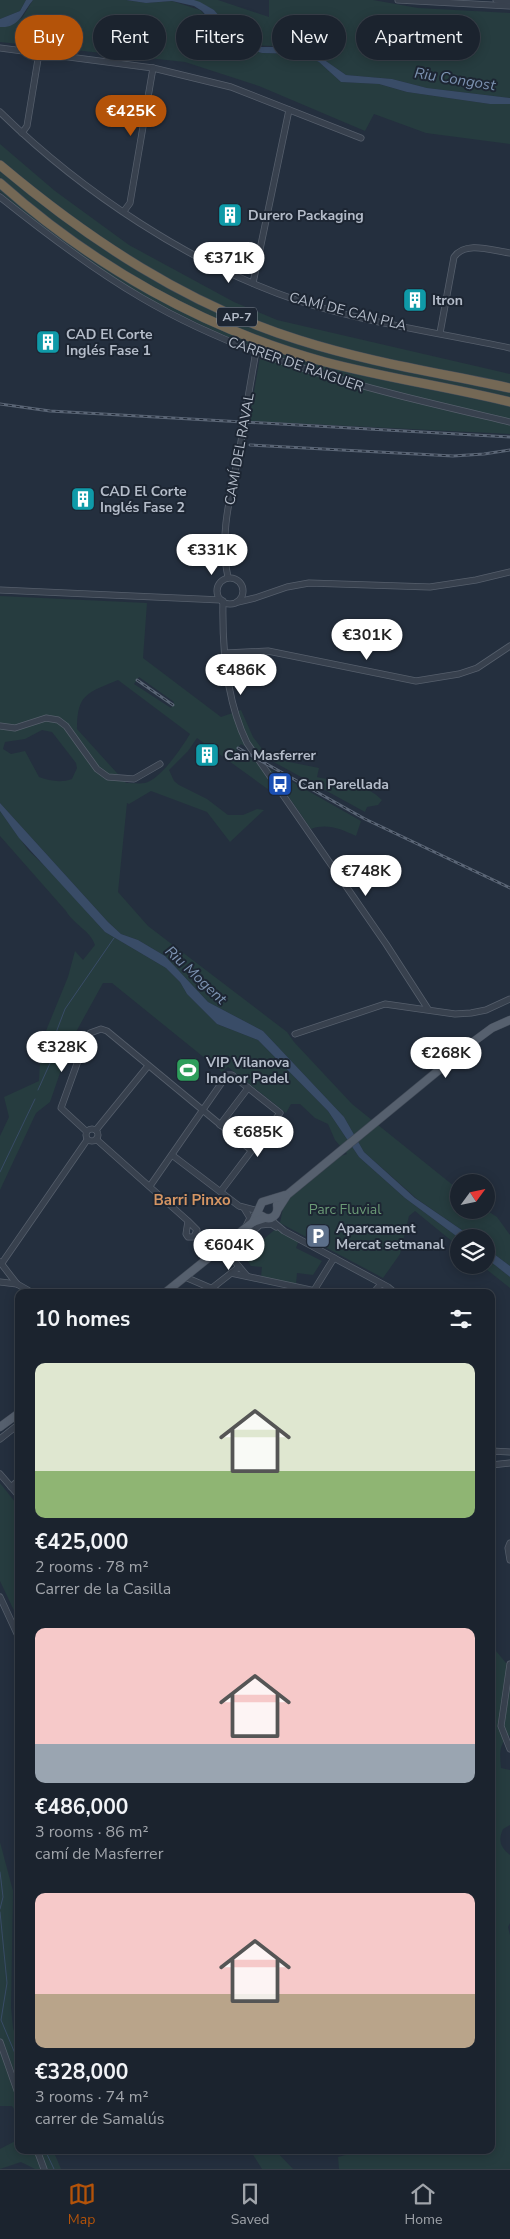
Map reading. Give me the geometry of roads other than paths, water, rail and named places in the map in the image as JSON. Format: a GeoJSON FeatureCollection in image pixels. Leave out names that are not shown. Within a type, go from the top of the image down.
{"type":"FeatureCollection","features":[{"type":"Feature","properties":{"kind":"highway","name":"AP-7"},"geometry":{"type":"LineString","coordinates":[[0,165],[89,235],[135,266],[209,305],[299,340],[369,359],[510,388]]}},
{"type":"Feature","properties":{"kind":"highway","name":"AP-7"},"geometry":{"type":"LineString","coordinates":[[0,183],[56,228],[117,270],[180,306],[214,322],[264,343],[324,361],[385,376],[510,402]]}},
{"type":"Feature","properties":{"kind":"main road"},"geometry":{"type":"LineString","coordinates":[[170,1289],[224,1250],[240,1232],[253,1222],[272,1215],[287,1194],[473,1042],[492,1028],[510,1020]]}},
{"type":"Feature","properties":{"kind":"main road"},"geometry":{"type":"LineString","coordinates":[[253,1222],[260,1207],[266,1200],[272,1200],[287,1194]]}},
{"type":"Feature","properties":{"kind":"main road"},"geometry":{"type":"LineString","coordinates":[[272,1200],[272,1215]]}},
{"type":"Feature","properties":{"kind":"main road"},"geometry":{"type":"LineString","coordinates":[[260,1207],[272,1215]]}},
{"type":"Feature","properties":{"kind":"main road"},"geometry":{"type":"LineString","coordinates":[[0,1427],[15,1416]]}},
{"type":"Feature","properties":{"kind":"street"},"geometry":{"type":"LineString","coordinates":[[398,0],[510,6]]}},
{"type":"Feature","properties":{"kind":"street"},"geometry":{"type":"LineString","coordinates":[[496,0],[510,1]]}},
{"type":"Feature","properties":{"kind":"street"},"geometry":{"type":"LineString","coordinates":[[0,48],[15,50]]}},
{"type":"Feature","properties":{"kind":"street"},"geometry":{"type":"LineString","coordinates":[[83,59],[153,68],[231,87],[361,138]]}},
{"type":"Feature","properties":{"kind":"street"},"geometry":{"type":"LineString","coordinates":[[22,133],[27,126],[38,60]]}},
{"type":"Feature","properties":{"kind":"street"},"geometry":{"type":"LineString","coordinates":[[124,211],[130,203],[153,68]]}},
{"type":"Feature","properties":{"kind":"street"},"geometry":{"type":"LineString","coordinates":[[253,283],[290,110]]}},
{"type":"Feature","properties":{"kind":"street","name":"CAMÍ DE CAN PLA"},"geometry":{"type":"LineString","coordinates":[[0,112],[22,133],[72,174],[124,211],[175,244],[253,283],[315,306],[510,348]]}},
{"type":"Feature","properties":{"kind":"street","name":"CARRER DE RAIGUER"},"geometry":{"type":"LineString","coordinates":[[0,197],[89,264],[143,299],[212,334],[363,388],[510,422]]}},
{"type":"Feature","properties":{"kind":"street"},"geometry":{"type":"LineString","coordinates":[[440,333],[454,257],[457,253],[467,247],[510,253]]}},
{"type":"Feature","properties":{"kind":"street","name":"CAMÍ DEL RAVAL"},"geometry":{"type":"LineString","coordinates":[[228,577],[224,563],[225,528],[256,351]]}},
{"type":"Feature","properties":{"kind":"street"},"geometry":{"type":"LineString","coordinates":[[0,589],[238,602],[264,596],[287,587],[308,583],[334,582],[388,587],[430,587],[476,580],[503,573],[510,574]]}},
{"type":"Feature","properties":{"kind":"street"},"geometry":{"type":"LineString","coordinates":[[206,600],[217,593],[220,581],[228,577],[240,582],[244,590],[251,596],[264,596]]}},
{"type":"Feature","properties":{"kind":"street"},"geometry":{"type":"LineString","coordinates":[[238,602],[244,590]]}},
{"type":"Feature","properties":{"kind":"street"},"geometry":{"type":"LineString","coordinates":[[217,593],[224,602],[223,618],[233,707],[247,743],[386,944],[428,1009]]}},
{"type":"Feature","properties":{"kind":"street"},"geometry":{"type":"LineString","coordinates":[[226,653],[268,651],[416,681],[459,674],[477,668],[510,646]]}},
{"type":"Feature","properties":{"kind":"street"},"geometry":{"type":"LineString","coordinates":[[0,726],[15,728],[46,718],[58,720],[66,726],[97,769],[108,777],[134,779],[160,764]]}},
{"type":"Feature","properties":{"kind":"street"},"geometry":{"type":"LineString","coordinates":[[295,1034],[385,1004],[455,1014],[486,1010],[510,999]]}},
{"type":"Feature","properties":{"kind":"street"},"geometry":{"type":"LineString","coordinates":[[26,1289],[17,1284],[1,1263],[87,1140],[86,1132],[61,1108],[90,1033],[101,1030],[107,1031],[201,1111],[251,1150]]}},
{"type":"Feature","properties":{"kind":"street"},"geometry":{"type":"LineString","coordinates":[[96,1130],[148,1066]]}},
{"type":"Feature","properties":{"kind":"street"},"geometry":{"type":"LineString","coordinates":[[150,1186],[228,1075],[280,1113],[221,1191]]}},
{"type":"Feature","properties":{"kind":"street"},"geometry":{"type":"LineString","coordinates":[[220,1126],[248,1088]]}},
{"type":"Feature","properties":{"kind":"street"},"geometry":{"type":"LineString","coordinates":[[86,1132],[90,1129],[96,1130]]}},
{"type":"Feature","properties":{"kind":"street"},"geometry":{"type":"LineString","coordinates":[[96,1130],[98,1135],[96,1140]]}},
{"type":"Feature","properties":{"kind":"street"},"geometry":{"type":"LineString","coordinates":[[87,1140],[93,1142],[96,1140]]}},
{"type":"Feature","properties":{"kind":"street"},"geometry":{"type":"LineString","coordinates":[[96,1140],[188,1221]]}},
{"type":"Feature","properties":{"kind":"street"},"geometry":{"type":"LineString","coordinates":[[172,1155],[246,1208],[250,1218],[240,1232]]}},
{"type":"Feature","properties":{"kind":"street"},"geometry":{"type":"LineString","coordinates":[[246,1208],[260,1207]]}},
{"type":"Feature","properties":{"kind":"street"},"geometry":{"type":"LineString","coordinates":[[272,1215],[281,1228]]}},
{"type":"Feature","properties":{"kind":"street"},"geometry":{"type":"LineString","coordinates":[[247,1276],[224,1250],[260,1225],[271,1224],[381,1284],[385,1289]]}},
{"type":"Feature","properties":{"kind":"street"},"geometry":{"type":"LineString","coordinates":[[318,1289],[334,1258]]}},
{"type":"Feature","properties":{"kind":"street"},"geometry":{"type":"LineString","coordinates":[[211,1289],[239,1267]]}},
{"type":"Feature","properties":{"kind":"street"},"geometry":{"type":"LineString","coordinates":[[6,1272],[0,1281],[17,1284]]}},
{"type":"Feature","properties":{"kind":"street"},"geometry":{"type":"LineString","coordinates":[[231,1273],[305,1289]]}},
{"type":"Feature","properties":{"kind":"street"},"geometry":{"type":"LineString","coordinates":[[186,1277],[206,1289]]}},
{"type":"Feature","properties":{"kind":"street"},"geometry":{"type":"LineString","coordinates":[[377,1289],[381,1284]]}},
{"type":"Feature","properties":{"kind":"street"},"geometry":{"type":"LineString","coordinates":[[0,1439],[15,1427]]}},
{"type":"Feature","properties":{"kind":"street"},"geometry":{"type":"LineString","coordinates":[[495,1452],[510,1452]]}},
{"type":"Feature","properties":{"kind":"street"},"geometry":{"type":"LineString","coordinates":[[495,1465],[510,1463]]}},
{"type":"Feature","properties":{"kind":"street"},"geometry":{"type":"LineString","coordinates":[[0,1474],[15,1490]]}},
{"type":"Feature","properties":{"kind":"street"},"geometry":{"type":"LineString","coordinates":[[11,1486],[15,1483]]}},
{"type":"Feature","properties":{"kind":"street"},"geometry":{"type":"LineString","coordinates":[[510,1543],[510,1560]]}},
{"type":"Feature","properties":{"kind":"street"},"geometry":{"type":"LineString","coordinates":[[0,1597],[15,1629]]}},
{"type":"Feature","properties":{"kind":"street"},"geometry":{"type":"LineString","coordinates":[[510,1664],[501,1726],[510,1749]]}},
{"type":"Feature","properties":{"kind":"street"},"geometry":{"type":"LineString","coordinates":[[0,2042],[15,2085]]}},
{"type":"Feature","properties":{"kind":"street"},"geometry":{"type":"LineString","coordinates":[[39,2154],[44,2169]]}},
{"type":"Feature","properties":{"kind":"water"},"geometry":{"type":"Polygon","coordinates":[[[26,0],[33,0],[23,15],[15,15],[15,23],[7,27],[0,27],[0,19],[20,11],[26,0]]]}},
{"type":"Feature","properties":{"kind":"water"},"geometry":{"type":"Polygon","coordinates":[[[126,0],[194,0],[214,10],[218,15],[206,15],[194,6],[172,1],[146,3],[126,0]]]}},
{"type":"Feature","properties":{"kind":"water"},"geometry":{"type":"Polygon","coordinates":[[[262,47],[272,47],[272,53],[262,53],[262,47]]]}},
{"type":"Feature","properties":{"kind":"water"},"geometry":{"type":"Polygon","coordinates":[[[315,60],[324,60],[346,75],[392,79],[427,88],[510,98],[510,104],[490,104],[407,92],[379,84],[341,82],[315,60]]]}},
{"type":"Feature","properties":{"kind":"water"},"geometry":{"type":"Polygon","coordinates":[[[0,803],[121,934],[138,940],[165,956],[208,1002],[263,1031],[344,1117],[364,1152],[415,1198],[460,1229],[450,1229],[450,1231],[405,1198],[359,1157],[328,1111],[258,1040],[217,1024],[187,994],[180,982],[166,968],[105,932],[19,838],[0,811],[0,803]]]}},
{"type":"Feature","properties":{"kind":"water"},"geometry":{"type":"Polygon","coordinates":[[[495,1255],[510,1266],[510,1277],[495,1265],[495,1255]]]}},
{"type":"Feature","properties":{"kind":"waterway"},"geometry":{"type":"LineString","coordinates":[[38,1090],[51,1061],[57,1030],[65,1009],[114,938]]}},
{"type":"Feature","properties":{"kind":"waterway"},"geometry":{"type":"LineString","coordinates":[[0,1172],[35,1099]]}},
{"type":"Feature","properties":{"kind":"waterway"},"geometry":{"type":"LineString","coordinates":[[0,1872],[3,1897],[0,1909]]}},
{"type":"Feature","properties":{"kind":"waterway"},"geometry":{"type":"LineString","coordinates":[[0,1912],[7,1983],[1,2020],[15,2053]]}},
{"type":"Feature","properties":{"kind":"waterway"},"geometry":{"type":"LineString","coordinates":[[47,2154],[54,2169]]}},
{"type":"Feature","properties":{"kind":"railway"},"geometry":{"type":"LineString","coordinates":[[0,404],[50,411],[510,437]]}},
{"type":"Feature","properties":{"kind":"railway"},"geometry":{"type":"LineString","coordinates":[[250,445],[453,456],[510,450]]}},
{"type":"Feature","properties":{"kind":"railway"},"geometry":{"type":"LineString","coordinates":[[137,680],[173,705]]}},
{"type":"Feature","properties":{"kind":"railway"},"geometry":{"type":"LineString","coordinates":[[238,748],[365,819],[510,888]]}},
{"type":"Feature","properties":{"kind":"place","name":"Durero Packaging"},"geometry":{"type":"Point","coordinates":[230,215]}},
{"type":"Feature","properties":{"kind":"place","name":"Itron"},"geometry":{"type":"Point","coordinates":[415,300]}},
{"type":"Feature","properties":{"kind":"place","name":"CAD El Corte Inglés Fase 1"},"geometry":{"type":"Point","coordinates":[48,342]}},
{"type":"Feature","properties":{"kind":"place","name":"CAD El Corte Inglés Fase 2"},"geometry":{"type":"Point","coordinates":[83,499]}},
{"type":"Feature","properties":{"kind":"place","name":"Can Masferrer"},"geometry":{"type":"Point","coordinates":[207,755]}},
{"type":"Feature","properties":{"kind":"place","name":"Can Parellada"},"geometry":{"type":"Point","coordinates":[280,784]}},
{"type":"Feature","properties":{"kind":"place","name":"VIP Vilanova Indoor Padel"},"geometry":{"type":"Point","coordinates":[188,1070]}},
{"type":"Feature","properties":{"kind":"place","name":"Aparcament Mercat setmanal"},"geometry":{"type":"Point","coordinates":[318,1236]}},
{"type":"Feature","properties":{"kind":"district","name":"Barri Pinxo"},"geometry":{"type":"Point","coordinates":[192,1200]}},
{"type":"Feature","properties":{"kind":"water label","name":"Riu Congost"},"geometry":{"type":"Point","coordinates":[455,79]}},
{"type":"Feature","properties":{"kind":"water label","name":"Riu Mogent"},"geometry":{"type":"Point","coordinates":[196,975]}},
{"type":"Feature","properties":{"kind":"park label","name":"Parc Fluvial"},"geometry":{"type":"Point","coordinates":[345,1209]}}]}
